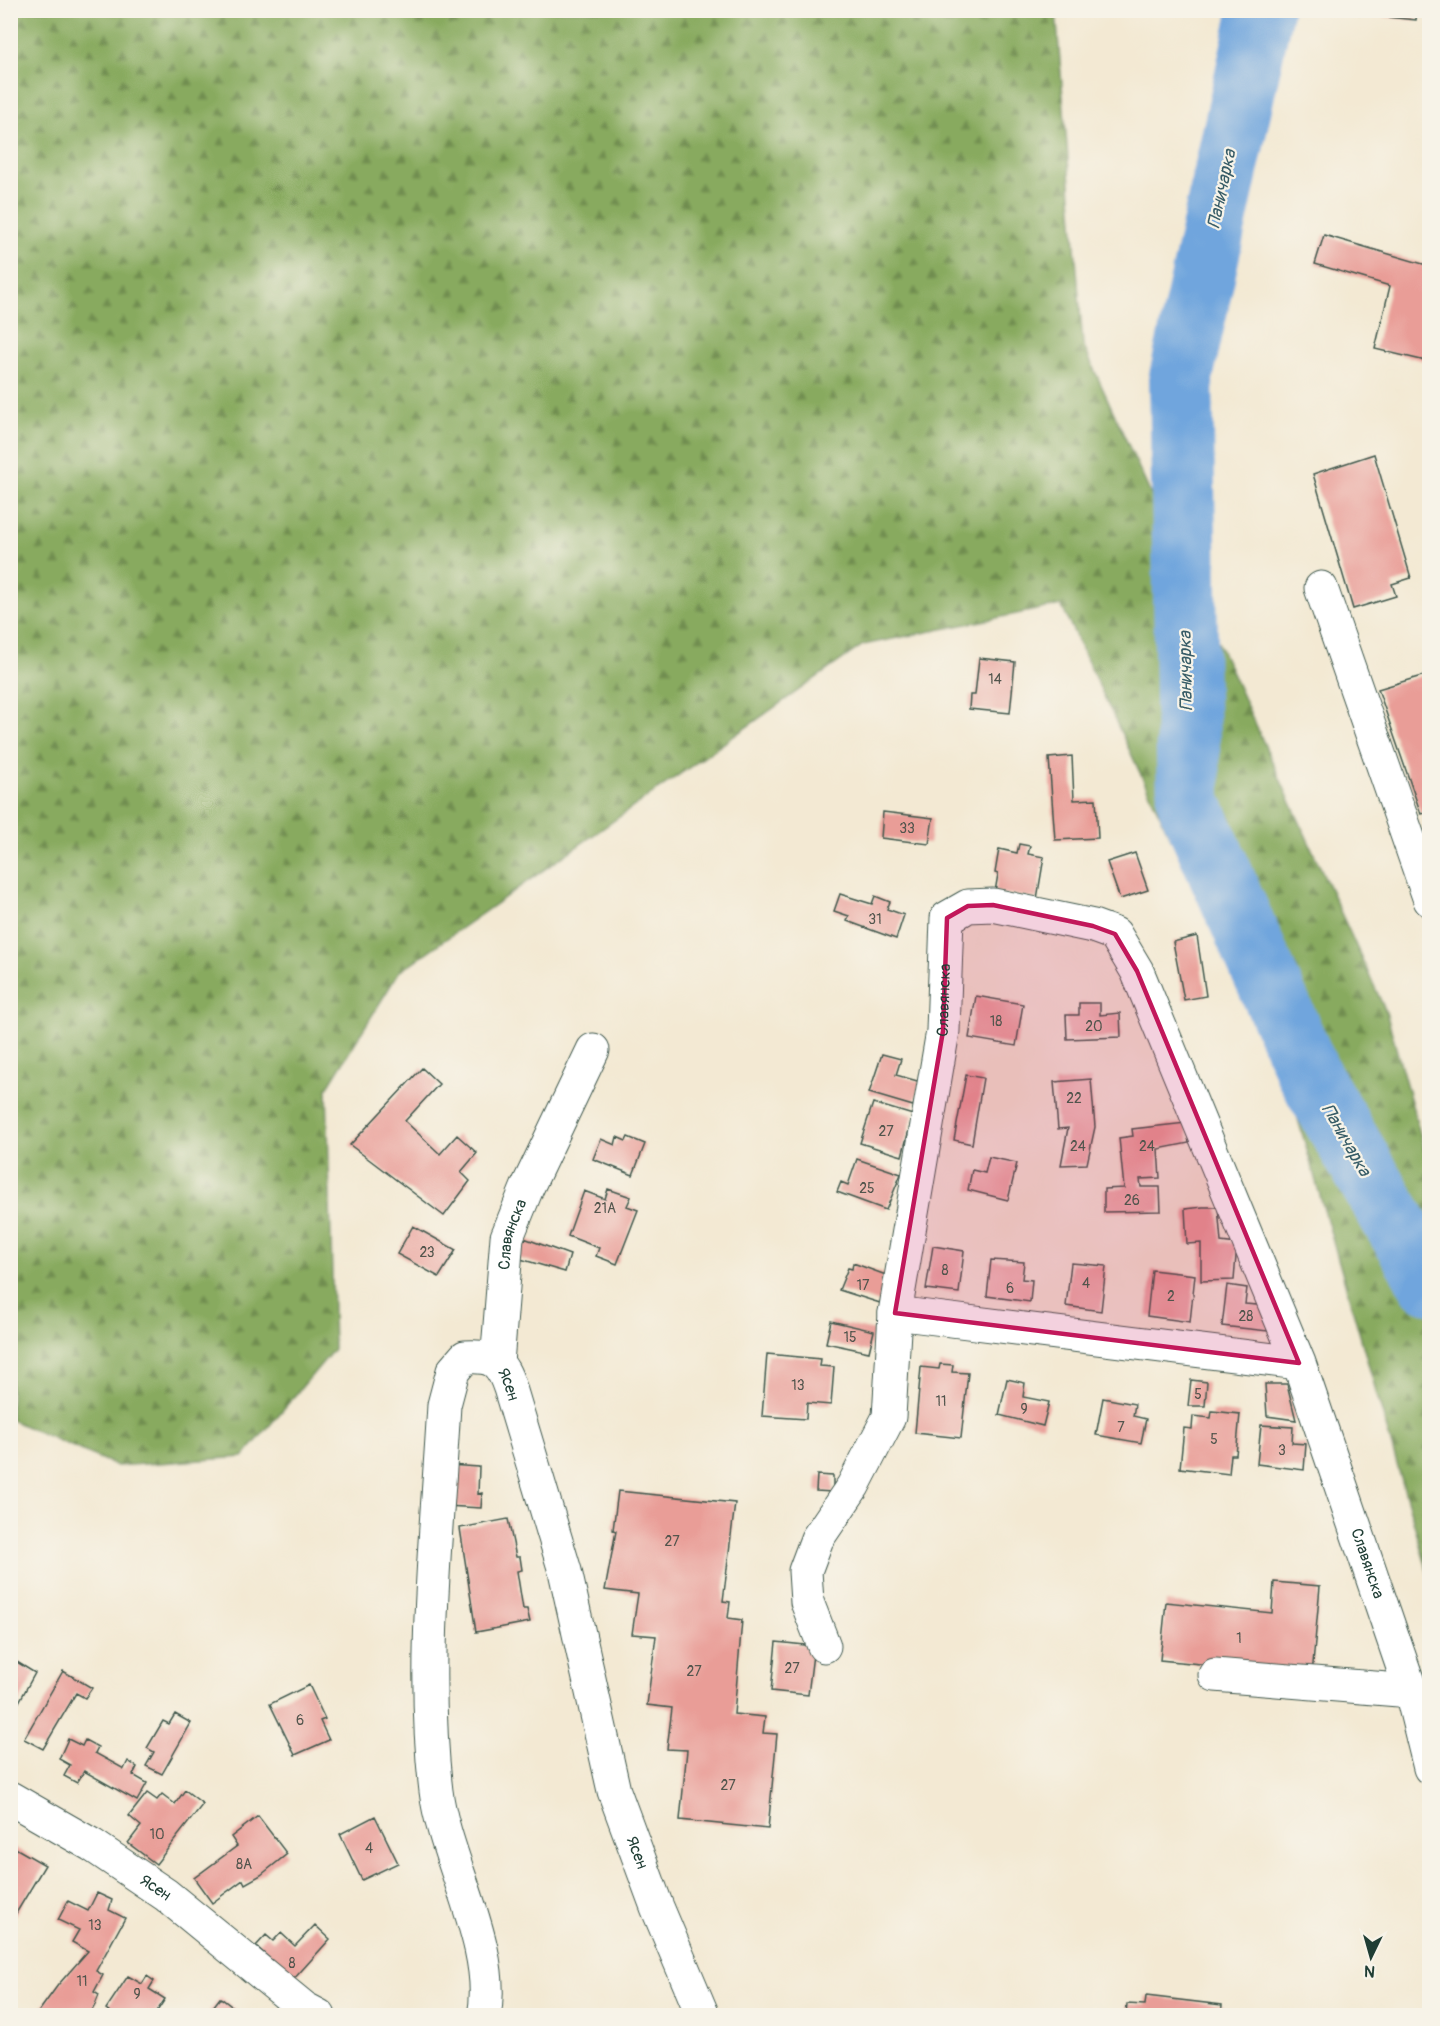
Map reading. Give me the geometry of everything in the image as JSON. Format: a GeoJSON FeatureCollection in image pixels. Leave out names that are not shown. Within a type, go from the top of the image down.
{"type":"FeatureCollection","features":[{"type":"Feature","properties":{"kind":"street"},"geometry":{"type":"LineString","coordinates":[[1321,588],[1430,900]]}},
{"type":"Feature","properties":{"kind":"street","name":"Славянска"},"geometry":{"type":"LineString","coordinates":[[896,1313],[942,1031],[947,918],[968,906],[993,905],[1093,926],[1115,934],[1137,971],[1299,1363],[1411,1691],[1430,1768]]}},
{"type":"Feature","properties":{"kind":"street","name":"Славянска"},"geometry":{"type":"LineString","coordinates":[[497,1363],[507,1237],[527,1188],[593,1050]]}},
{"type":"Feature","properties":{"kind":"street"},"geometry":{"type":"LineString","coordinates":[[824,1646],[807,1602],[805,1571],[817,1539],[854,1486],[889,1416],[896,1313],[1299,1363]]}},
{"type":"Feature","properties":{"kind":"street","name":"Ясен"},"geometry":{"type":"LineString","coordinates":[[484,2016],[488,1996],[479,1945],[436,1794],[430,1730],[430,1666],[444,1405],[453,1371],[465,1357],[485,1355],[497,1363],[510,1388],[565,1571],[614,1791],[657,1908],[703,2016]]}},
{"type":"Feature","properties":{"kind":"street"},"geometry":{"type":"LineString","coordinates":[[1215,1675],[1411,1691]]}},
{"type":"Feature","properties":{"kind":"street","name":"Ясен"},"geometry":{"type":"LineString","coordinates":[[10,1798],[92,1845],[166,1895],[304,2008],[319,2016]]}},
{"type":"Feature","properties":{"kind":"highlighted area"},"geometry":{"type":"Polygon","coordinates":[[[993,905],[1093,926],[1115,934],[1137,971],[1299,1363],[895,1313],[943,1031],[947,918],[968,906],[993,905]]]}},
{"type":"Feature","properties":{"kind":"green space"},"geometry":{"type":"Polygon","coordinates":[[[11,10],[1056,11],[1083,345],[1386,1012],[1429,1166],[1429,1576],[1290,1091],[1061,605],[863,645],[399,972],[327,1088],[334,1349],[243,1457],[117,1466],[11,1420],[11,10]]]}},
{"type":"Feature","properties":{"kind":"building"},"geometry":{"type":"Polygon","coordinates":[[[1348,10],[1417,10],[1416,20],[1347,13],[1348,10]]]}},
{"type":"Feature","properties":{"kind":"building"},"geometry":{"type":"Polygon","coordinates":[[[1324,235],[1430,266],[1430,362],[1375,349],[1390,286],[1315,264],[1324,235]]]}},
{"type":"Feature","properties":{"kind":"building"},"geometry":{"type":"Polygon","coordinates":[[[1374,454],[1411,578],[1392,584],[1396,596],[1353,609],[1313,474],[1374,454]]]}},
{"type":"Feature","properties":{"kind":"building"},"geometry":{"type":"Polygon","coordinates":[[[979,658],[1015,662],[1010,713],[969,709],[970,695],[975,695],[979,658]]]}},
{"type":"Feature","properties":{"kind":"building"},"geometry":{"type":"Polygon","coordinates":[[[1425,675],[1430,689],[1430,812],[1421,814],[1378,689],[1425,675]]]}},
{"type":"Feature","properties":{"kind":"building"},"geometry":{"type":"Polygon","coordinates":[[[1072,756],[1074,800],[1096,799],[1098,838],[1055,840],[1049,758],[1072,756]]]}},
{"type":"Feature","properties":{"kind":"building"},"geometry":{"type":"Polygon","coordinates":[[[883,812],[933,818],[929,844],[881,838],[883,812]]]}},
{"type":"Feature","properties":{"kind":"building"},"geometry":{"type":"Polygon","coordinates":[[[1019,844],[1030,846],[1028,854],[1044,857],[1037,899],[995,892],[999,849],[1017,853],[1019,844]]]}},
{"type":"Feature","properties":{"kind":"building"},"geometry":{"type":"Polygon","coordinates":[[[1135,853],[1148,890],[1120,899],[1107,862],[1135,853]]]}},
{"type":"Feature","properties":{"kind":"building"},"geometry":{"type":"Polygon","coordinates":[[[840,894],[872,904],[875,896],[890,902],[887,909],[904,915],[896,939],[847,921],[849,916],[834,911],[840,894]]]}},
{"type":"Feature","properties":{"kind":"building"},"geometry":{"type":"Polygon","coordinates":[[[1197,936],[1206,996],[1184,1000],[1173,942],[1197,936]]]}},
{"type":"Feature","properties":{"kind":"building"},"geometry":{"type":"Polygon","coordinates":[[[976,996],[1023,1004],[1016,1046],[969,1038],[976,996]]]}},
{"type":"Feature","properties":{"kind":"building"},"geometry":{"type":"Polygon","coordinates":[[[1079,1003],[1100,1003],[1100,1015],[1120,1013],[1121,1037],[1067,1039],[1066,1015],[1079,1015],[1079,1003]]]}},
{"type":"Feature","properties":{"kind":"building"},"geometry":{"type":"Polygon","coordinates":[[[882,1054],[901,1059],[896,1075],[921,1082],[913,1106],[869,1093],[882,1054]]]}},
{"type":"Feature","properties":{"kind":"building"},"geometry":{"type":"Polygon","coordinates":[[[422,1068],[439,1084],[405,1121],[440,1154],[457,1135],[477,1153],[461,1172],[470,1181],[444,1216],[350,1145],[422,1068]]]}},
{"type":"Feature","properties":{"kind":"building"},"geometry":{"type":"Polygon","coordinates":[[[966,1075],[983,1078],[972,1144],[954,1140],[966,1075]]]}},
{"type":"Feature","properties":{"kind":"building"},"geometry":{"type":"Polygon","coordinates":[[[1091,1079],[1095,1127],[1087,1164],[1061,1165],[1068,1128],[1058,1129],[1054,1082],[1091,1079]]]}},
{"type":"Feature","properties":{"kind":"building"},"geometry":{"type":"Polygon","coordinates":[[[873,1103],[913,1115],[902,1156],[860,1143],[873,1103]]]}},
{"type":"Feature","properties":{"kind":"building"},"geometry":{"type":"Polygon","coordinates":[[[1186,1123],[1189,1143],[1158,1149],[1160,1178],[1140,1179],[1141,1187],[1160,1187],[1161,1211],[1104,1212],[1104,1189],[1124,1188],[1119,1138],[1133,1136],[1132,1129],[1186,1123]]]}},
{"type":"Feature","properties":{"kind":"building"},"geometry":{"type":"Polygon","coordinates":[[[617,1137],[626,1141],[628,1137],[645,1144],[633,1175],[593,1159],[601,1139],[615,1145],[617,1137]]]}},
{"type":"Feature","properties":{"kind":"building"},"geometry":{"type":"Polygon","coordinates":[[[989,1157],[1017,1163],[1008,1200],[968,1190],[972,1170],[985,1173],[989,1157]]]}},
{"type":"Feature","properties":{"kind":"building"},"geometry":{"type":"Polygon","coordinates":[[[857,1159],[901,1174],[886,1210],[837,1192],[841,1182],[848,1185],[857,1159]]]}},
{"type":"Feature","properties":{"kind":"building"},"geometry":{"type":"Polygon","coordinates":[[[608,1189],[631,1197],[627,1206],[638,1210],[617,1264],[596,1256],[599,1248],[568,1236],[584,1191],[605,1199],[608,1189]]]}},
{"type":"Feature","properties":{"kind":"building"},"geometry":{"type":"Polygon","coordinates":[[[1218,1207],[1221,1242],[1237,1244],[1234,1280],[1201,1281],[1201,1243],[1187,1244],[1185,1209],[1218,1207]]]}},
{"type":"Feature","properties":{"kind":"building"},"geometry":{"type":"Polygon","coordinates":[[[413,1226],[456,1250],[439,1277],[397,1254],[413,1226]]]}},
{"type":"Feature","properties":{"kind":"building"},"geometry":{"type":"Polygon","coordinates":[[[524,1238],[570,1255],[565,1272],[517,1258],[524,1238]]]}},
{"type":"Feature","properties":{"kind":"building"},"geometry":{"type":"Polygon","coordinates":[[[933,1246],[964,1251],[959,1293],[926,1289],[933,1246]]]}},
{"type":"Feature","properties":{"kind":"building"},"geometry":{"type":"Polygon","coordinates":[[[991,1260],[1024,1262],[1022,1279],[1032,1280],[1030,1302],[987,1296],[991,1260]]]}},
{"type":"Feature","properties":{"kind":"building"},"geometry":{"type":"Polygon","coordinates":[[[853,1263],[886,1275],[880,1303],[839,1290],[848,1268],[852,1269],[853,1263]]]}},
{"type":"Feature","properties":{"kind":"building"},"geometry":{"type":"Polygon","coordinates":[[[1071,1263],[1106,1266],[1101,1311],[1066,1306],[1071,1263]]]}},
{"type":"Feature","properties":{"kind":"building"},"geometry":{"type":"Polygon","coordinates":[[[1152,1270],[1195,1275],[1190,1322],[1147,1316],[1152,1270]]]}},
{"type":"Feature","properties":{"kind":"building"},"geometry":{"type":"Polygon","coordinates":[[[1227,1285],[1247,1288],[1245,1304],[1270,1306],[1268,1331],[1222,1326],[1227,1285]]]}},
{"type":"Feature","properties":{"kind":"building"},"geometry":{"type":"Polygon","coordinates":[[[831,1321],[874,1331],[869,1352],[826,1343],[831,1321]]]}},
{"type":"Feature","properties":{"kind":"building"},"geometry":{"type":"Polygon","coordinates":[[[767,1354],[821,1359],[820,1366],[834,1367],[831,1405],[807,1403],[806,1419],[762,1416],[767,1354]]]}},
{"type":"Feature","properties":{"kind":"building"},"geometry":{"type":"Polygon","coordinates":[[[940,1364],[953,1365],[952,1372],[968,1373],[961,1438],[915,1433],[921,1367],[939,1369],[940,1364]]]}},
{"type":"Feature","properties":{"kind":"building"},"geometry":{"type":"Polygon","coordinates":[[[1007,1379],[1025,1383],[1023,1397],[1049,1402],[1043,1426],[999,1415],[1007,1379]]]}},
{"type":"Feature","properties":{"kind":"building"},"geometry":{"type":"Polygon","coordinates":[[[1191,1380],[1207,1382],[1205,1406],[1188,1406],[1191,1380]]]}},
{"type":"Feature","properties":{"kind":"building"},"geometry":{"type":"Polygon","coordinates":[[[1265,1384],[1287,1384],[1296,1420],[1267,1416],[1265,1384]]]}},
{"type":"Feature","properties":{"kind":"building"},"geometry":{"type":"Polygon","coordinates":[[[1103,1398],[1135,1404],[1133,1416],[1146,1419],[1141,1443],[1096,1435],[1103,1398]]]}},
{"type":"Feature","properties":{"kind":"building"},"geometry":{"type":"Polygon","coordinates":[[[1212,1411],[1240,1414],[1236,1455],[1231,1455],[1229,1474],[1180,1468],[1184,1428],[1192,1429],[1193,1416],[1211,1418],[1212,1411]]]}},
{"type":"Feature","properties":{"kind":"building"},"geometry":{"type":"Polygon","coordinates":[[[1261,1425],[1293,1427],[1292,1443],[1306,1444],[1304,1470],[1257,1464],[1261,1425]]]}},
{"type":"Feature","properties":{"kind":"building"},"geometry":{"type":"Polygon","coordinates":[[[448,1465],[479,1467],[478,1494],[482,1493],[481,1508],[446,1506],[448,1465]]]}},
{"type":"Feature","properties":{"kind":"building"},"geometry":{"type":"Polygon","coordinates":[[[817,1475],[833,1476],[833,1492],[816,1491],[817,1475]]]}},
{"type":"Feature","properties":{"kind":"building"},"geometry":{"type":"Polygon","coordinates":[[[618,1491],[735,1503],[723,1601],[730,1602],[728,1618],[742,1620],[734,1714],[765,1717],[763,1733],[777,1734],[768,1829],[680,1820],[687,1750],[667,1749],[672,1708],[647,1705],[656,1636],[632,1634],[638,1594],[605,1590],[616,1531],[613,1530],[618,1491]]]}},
{"type":"Feature","properties":{"kind":"building"},"geometry":{"type":"Polygon","coordinates":[[[508,1519],[516,1557],[520,1557],[522,1570],[517,1571],[523,1609],[527,1609],[530,1622],[476,1632],[460,1528],[508,1519]]]}},
{"type":"Feature","properties":{"kind":"building"},"geometry":{"type":"Polygon","coordinates":[[[1274,1582],[1320,1586],[1312,1675],[1160,1660],[1166,1602],[1272,1613],[1274,1582]]]}},
{"type":"Feature","properties":{"kind":"building"},"geometry":{"type":"Polygon","coordinates":[[[776,1642],[814,1646],[808,1695],[771,1691],[776,1642]]]}},
{"type":"Feature","properties":{"kind":"building"},"geometry":{"type":"Polygon","coordinates":[[[12,1659],[35,1673],[10,1718],[10,1661],[12,1659]]]}},
{"type":"Feature","properties":{"kind":"building"},"geometry":{"type":"Polygon","coordinates":[[[63,1671],[92,1688],[85,1698],[76,1693],[43,1749],[24,1739],[63,1671]]]}},
{"type":"Feature","properties":{"kind":"building"},"geometry":{"type":"Polygon","coordinates":[[[309,1685],[325,1719],[320,1721],[329,1740],[295,1755],[270,1704],[309,1685]]]}},
{"type":"Feature","properties":{"kind":"building"},"geometry":{"type":"Polygon","coordinates":[[[175,1714],[191,1723],[162,1774],[146,1766],[154,1752],[147,1748],[163,1721],[169,1724],[175,1714]]]}},
{"type":"Feature","properties":{"kind":"building"},"geometry":{"type":"Polygon","coordinates":[[[68,1739],[82,1746],[85,1740],[98,1747],[95,1753],[124,1769],[128,1761],[137,1767],[133,1775],[147,1783],[137,1801],[84,1771],[77,1783],[64,1776],[70,1765],[59,1759],[68,1739]]]}},
{"type":"Feature","properties":{"kind":"building"},"geometry":{"type":"Polygon","coordinates":[[[185,1790],[203,1804],[156,1864],[128,1843],[141,1826],[129,1816],[147,1793],[157,1800],[162,1794],[175,1804],[185,1790]]]}},
{"type":"Feature","properties":{"kind":"building"},"geometry":{"type":"Polygon","coordinates":[[[258,1816],[287,1854],[261,1875],[245,1884],[243,1880],[212,1903],[194,1878],[237,1846],[231,1837],[258,1816]]]}},
{"type":"Feature","properties":{"kind":"building"},"geometry":{"type":"Polygon","coordinates":[[[375,1816],[398,1863],[362,1880],[340,1834],[375,1816]]]}},
{"type":"Feature","properties":{"kind":"building"},"geometry":{"type":"Polygon","coordinates":[[[10,1845],[45,1865],[15,1915],[10,1913],[10,1845]]]}},
{"type":"Feature","properties":{"kind":"building"},"geometry":{"type":"Polygon","coordinates":[[[97,1893],[112,1900],[109,1910],[125,1918],[96,1971],[103,1975],[94,1992],[99,1995],[95,2005],[89,2016],[39,2016],[37,2014],[58,1985],[88,1951],[72,1942],[79,1930],[58,1920],[68,1901],[88,1911],[97,1893]]]}},
{"type":"Feature","properties":{"kind":"building"},"geometry":{"type":"Polygon","coordinates":[[[315,1925],[330,1939],[293,1980],[256,1946],[266,1935],[273,1941],[281,1933],[295,1946],[315,1925]]]}},
{"type":"Feature","properties":{"kind":"building"},"geometry":{"type":"Polygon","coordinates":[[[128,1976],[142,1984],[147,1976],[154,1981],[149,1989],[165,1999],[154,2016],[116,2016],[106,2009],[128,1976]]]}},
{"type":"Feature","properties":{"kind":"building"},"geometry":{"type":"Polygon","coordinates":[[[1146,1996],[1222,2005],[1221,2016],[1126,2016],[1127,2004],[1145,2005],[1146,1996]]]}},
{"type":"Feature","properties":{"kind":"building"},"geometry":{"type":"Polygon","coordinates":[[[220,1998],[222,1999],[244,2016],[206,2016],[220,1998]]]}},
{"type":"Feature","properties":{"kind":"waterway","name":"Паничарка"},"geometry":{"type":"LineString","coordinates":[[1261,10],[1181,377],[1189,802],[1309,1075],[1430,1282]]}}]}
